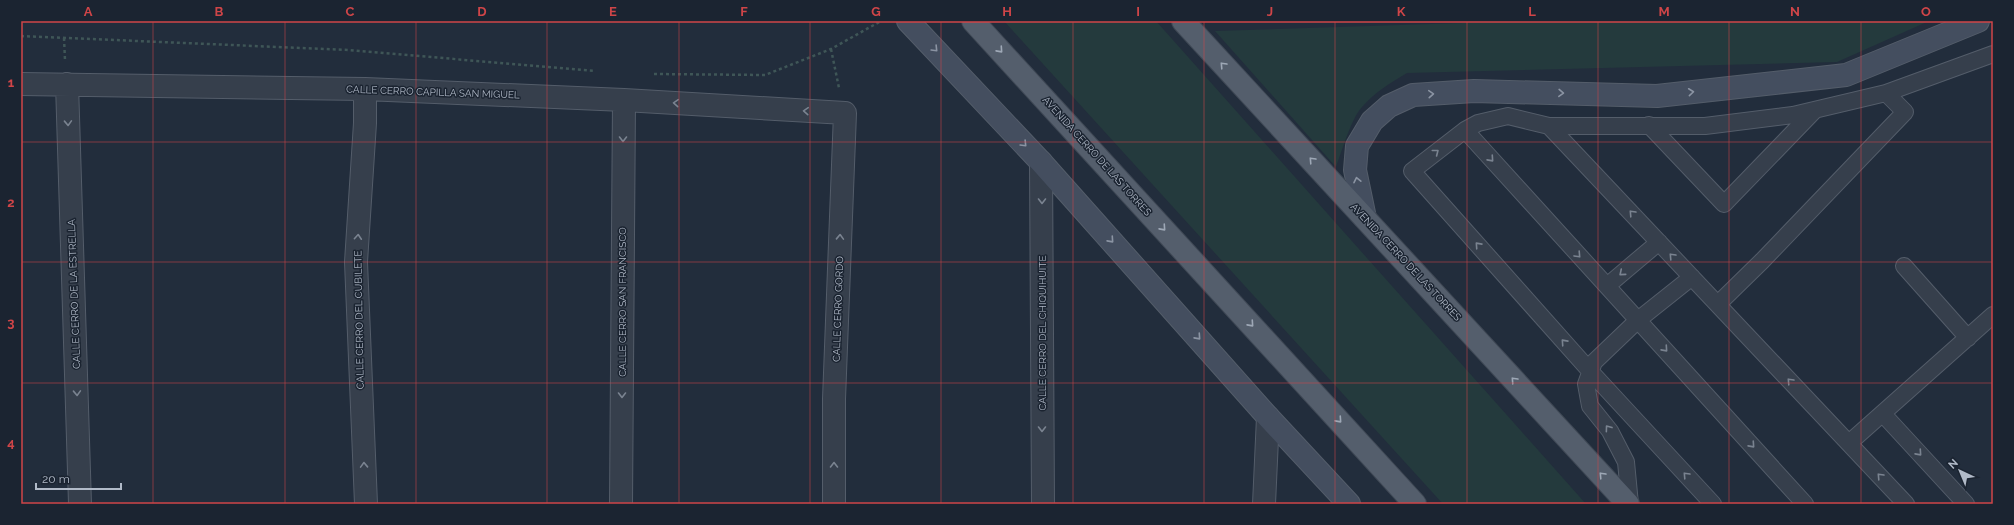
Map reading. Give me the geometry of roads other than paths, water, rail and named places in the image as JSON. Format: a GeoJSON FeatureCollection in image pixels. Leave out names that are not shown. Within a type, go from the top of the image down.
{"type":"FeatureCollection","features":[{"type":"Feature","properties":{"kind":"main road","name":"AVENIDA CERRO DE LAS TORRES"},"geometry":{"type":"LineString","coordinates":[[974,21],[1415,504]]}},
{"type":"Feature","properties":{"kind":"main road","name":"AVENIDA CERRO DE LAS TORRES"},"geometry":{"type":"LineString","coordinates":[[1183,21],[1629,504]]}},
{"type":"Feature","properties":{"kind":"street"},"geometry":{"type":"LineString","coordinates":[[908,21],[1042,162],[1268,417],[1349,504]]}},
{"type":"Feature","properties":{"kind":"street"},"geometry":{"type":"LineString","coordinates":[[1365,218],[1355,170],[1357,146],[1372,122],[1389,106],[1414,95],[1474,91],[1657,96],[1846,75],[1978,21]]}},
{"type":"Feature","properties":{"kind":"street","name":"CALLE CERRO CAPILLA SAN MIGUEL"},"geometry":{"type":"LineString","coordinates":[[21,84],[365,89],[624,100],[845,113]]}},
{"type":"Feature","properties":{"kind":"street","name":"CALLE CERRO DE LA ESTRELLA"},"geometry":{"type":"LineString","coordinates":[[67,84],[80,504]]}},
{"type":"Feature","properties":{"kind":"street","name":"CALLE CERRO DEL CUBILETE"},"geometry":{"type":"LineString","coordinates":[[365,89],[365,123],[356,262],[366,504]]}},
{"type":"Feature","properties":{"kind":"street","name":"CALLE CERRO SAN FRANCISCO"},"geometry":{"type":"LineString","coordinates":[[621,504],[624,100]]}},
{"type":"Feature","properties":{"kind":"street","name":"CALLE CERRO GORDO"},"geometry":{"type":"LineString","coordinates":[[834,504],[834,399],[845,113]]}},
{"type":"Feature","properties":{"kind":"street","name":"CALLE CERRO DEL CHIQUIHUITE"},"geometry":{"type":"LineString","coordinates":[[1042,162],[1043,504]]}},
{"type":"Feature","properties":{"kind":"street"},"geometry":{"type":"LineString","coordinates":[[1264,504],[1268,417]]}},
{"type":"Feature","properties":{"kind":"lane"},"geometry":{"type":"LineString","coordinates":[[1712,504],[1590,371],[1412,170],[1465,130],[1478,123],[1508,116],[1549,126],[1705,126],[1814,111],[1886,93],[1993,54]]}},
{"type":"Feature","properties":{"kind":"lane"},"geometry":{"type":"LineString","coordinates":[[1718,304],[1767,256],[1905,112],[1886,93]]}},
{"type":"Feature","properties":{"kind":"lane"},"geometry":{"type":"LineString","coordinates":[[1649,126],[1724,204],[1814,111]]}},
{"type":"Feature","properties":{"kind":"lane"},"geometry":{"type":"LineString","coordinates":[[1549,126],[1906,504]]}},
{"type":"Feature","properties":{"kind":"lane"},"geometry":{"type":"LineString","coordinates":[[1465,130],[1805,504]]}},
{"type":"Feature","properties":{"kind":"lane"},"geometry":{"type":"LineString","coordinates":[[1607,286],[1659,242]]}},
{"type":"Feature","properties":{"kind":"lane"},"geometry":{"type":"LineString","coordinates":[[1904,266],[1968,338]]}},
{"type":"Feature","properties":{"kind":"lane"},"geometry":{"type":"LineString","coordinates":[[1629,504],[1626,462],[1610,431],[1590,406],[1586,384],[1594,362],[1638,320],[1692,277]]}},
{"type":"Feature","properties":{"kind":"lane"},"geometry":{"type":"LineString","coordinates":[[1849,443],[1993,315]]}},
{"type":"Feature","properties":{"kind":"lane"},"geometry":{"type":"LineString","coordinates":[[1883,414],[1966,504]]}}]}
